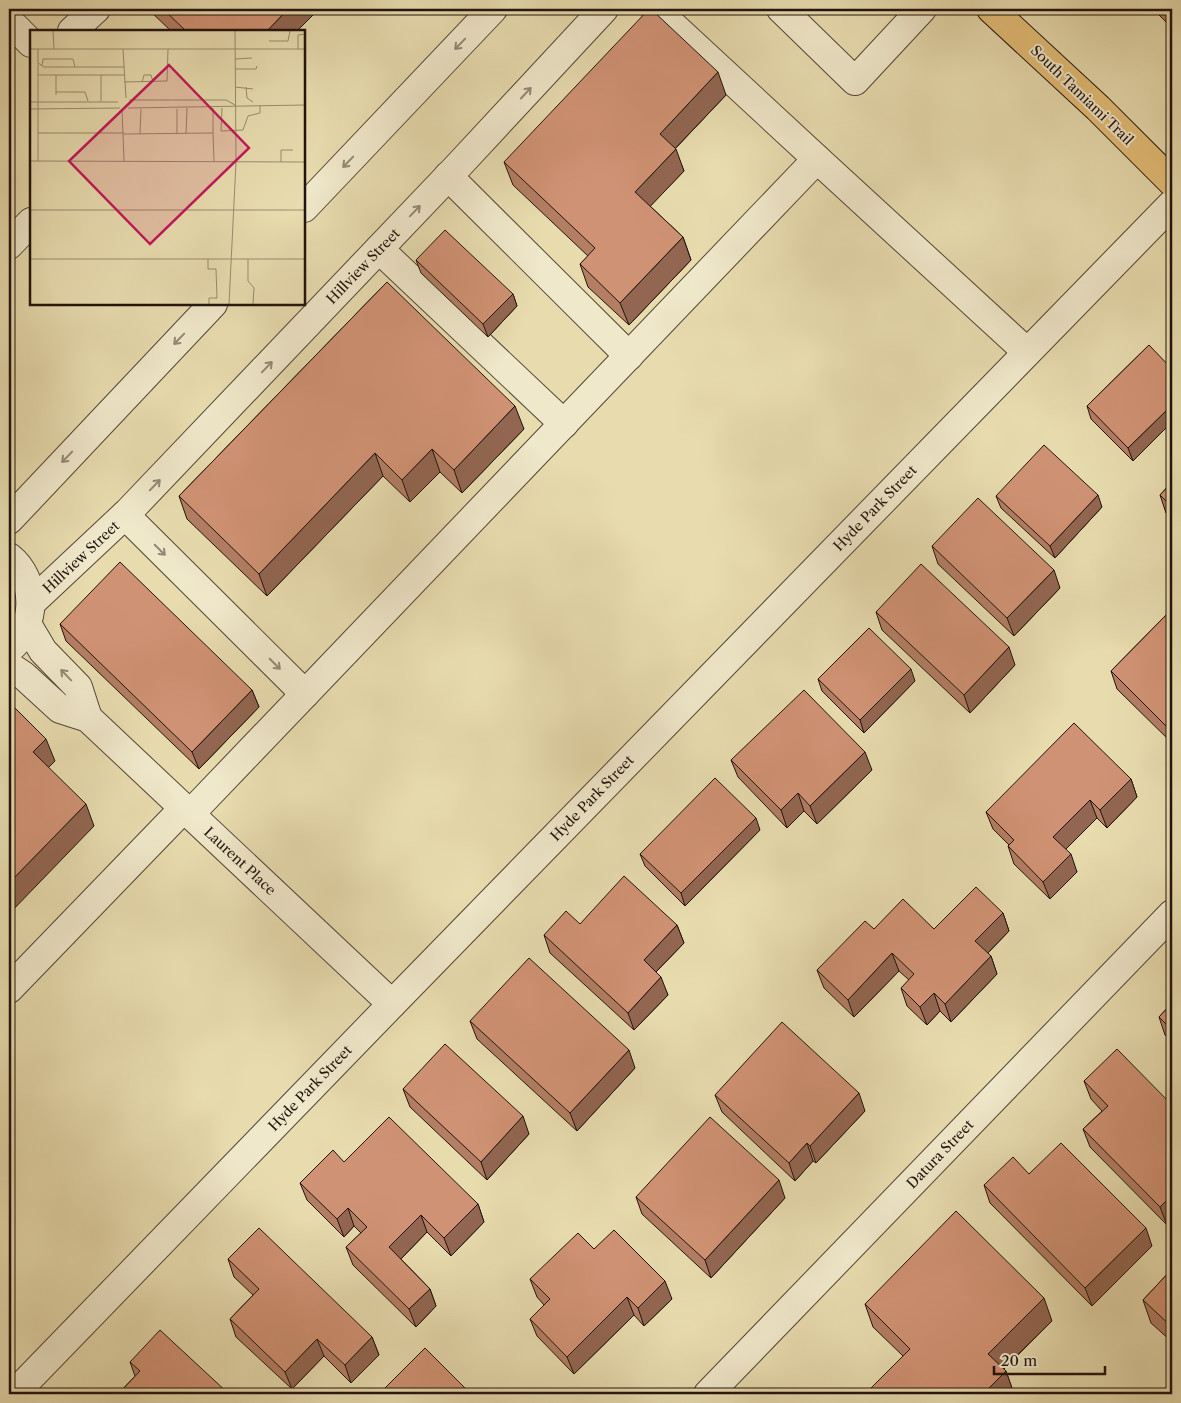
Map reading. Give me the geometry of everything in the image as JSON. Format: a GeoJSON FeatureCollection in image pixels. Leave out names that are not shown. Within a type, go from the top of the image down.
{"type":"FeatureCollection","features":[{"type":"Feature","properties":{"kind":"main road","name":"South Tamiami Trail"},"geometry":{"type":"LineString","coordinates":[[991,9],[1098,108],[1172,182]]}},
{"type":"Feature","properties":{"kind":"street"},"geometry":{"type":"LineString","coordinates":[[73,30],[96,9]]}},
{"type":"Feature","properties":{"kind":"street"},"geometry":{"type":"LineString","coordinates":[[305,207],[493,9]]}},
{"type":"Feature","properties":{"kind":"street","name":"Hillview Street"},"geometry":{"type":"LineString","coordinates":[[29,614],[379,249],[604,9]]}},
{"type":"Feature","properties":{"kind":"street"},"geometry":{"type":"LineString","coordinates":[[655,9],[1027,352]]}},
{"type":"Feature","properties":{"kind":"street"},"geometry":{"type":"LineString","coordinates":[[782,9],[855,80],[922,9]]}},
{"type":"Feature","properties":{"kind":"street"},"geometry":{"type":"LineString","coordinates":[[9,21],[30,42]]}},
{"type":"Feature","properties":{"kind":"street"},"geometry":{"type":"LineString","coordinates":[[9,989],[305,694],[817,160]]}},
{"type":"Feature","properties":{"kind":"street"},"geometry":{"type":"LineString","coordinates":[[448,176],[629,356]]}},
{"type":"Feature","properties":{"kind":"street","name":"Hyde Park Street"},"geometry":{"type":"LineString","coordinates":[[14,1394],[1172,204]]}},
{"type":"Feature","properties":{"kind":"street"},"geometry":{"type":"LineString","coordinates":[[379,249],[564,424]]}},
{"type":"Feature","properties":{"kind":"street"},"geometry":{"type":"LineString","coordinates":[[9,520],[212,305]]}},
{"type":"Feature","properties":{"kind":"street"},"geometry":{"type":"LineString","coordinates":[[125,515],[305,694]]}},
{"type":"Feature","properties":{"kind":"street","name":"Laurent Place"},"geometry":{"type":"LineString","coordinates":[[9,557],[16,563],[27,582],[29,614],[43,651],[78,688],[88,718]]}},
{"type":"Feature","properties":{"kind":"street"},"geometry":{"type":"LineString","coordinates":[[9,649],[17,643],[29,614]]}},
{"type":"Feature","properties":{"kind":"street","name":"Laurent Place"},"geometry":{"type":"LineString","coordinates":[[9,666],[24,676],[60,709],[88,718],[392,1004]]}},
{"type":"Feature","properties":{"kind":"street","name":"Datura Street"},"geometry":{"type":"LineString","coordinates":[[708,1394],[1172,914]]}},
{"type":"Feature","properties":{"kind":"building"},"geometry":{"type":"Polygon","coordinates":[[[163,9],[288,9],[268,30],[185,30],[163,9]]]}},
{"type":"Feature","properties":{"kind":"building"},"geometry":{"type":"Polygon","coordinates":[[[649,9],[718,72],[660,134],[676,149],[635,192],[683,237],[620,303],[580,264],[595,248],[504,162],[649,9]]]}},
{"type":"Feature","properties":{"kind":"building"},"geometry":{"type":"Polygon","coordinates":[[[1164,9],[1172,9],[1172,17],[1164,9]]]}},
{"type":"Feature","properties":{"kind":"building"},"geometry":{"type":"Polygon","coordinates":[[[445,230],[513,294],[483,324],[416,260],[445,230]]]}},
{"type":"Feature","properties":{"kind":"building"},"geometry":{"type":"Polygon","coordinates":[[[387,282],[515,406],[454,470],[432,449],[402,480],[375,453],[259,574],[179,496],[387,282]]]}},
{"type":"Feature","properties":{"kind":"building"},"geometry":{"type":"Polygon","coordinates":[[[1149,345],[1172,369],[1172,405],[1128,448],[1087,406],[1149,345]]]}},
{"type":"Feature","properties":{"kind":"building"},"geometry":{"type":"Polygon","coordinates":[[[1044,445],[1098,495],[1050,546],[996,496],[1044,445]]]}},
{"type":"Feature","properties":{"kind":"building"},"geometry":{"type":"Polygon","coordinates":[[[1172,482],[1172,507],[1160,495],[1172,482]]]}},
{"type":"Feature","properties":{"kind":"building"},"geometry":{"type":"Polygon","coordinates":[[[978,498],[1054,570],[1007,618],[932,546],[978,498]]]}},
{"type":"Feature","properties":{"kind":"building"},"geometry":{"type":"Polygon","coordinates":[[[120,562],[252,690],[192,752],[60,624],[120,562]]]}},
{"type":"Feature","properties":{"kind":"building"},"geometry":{"type":"Polygon","coordinates":[[[921,564],[1009,647],[964,695],[876,612],[921,564]]]}},
{"type":"Feature","properties":{"kind":"building"},"geometry":{"type":"Polygon","coordinates":[[[1172,609],[1172,732],[1111,671],[1172,609]]]}},
{"type":"Feature","properties":{"kind":"building"},"geometry":{"type":"Polygon","coordinates":[[[869,628],[911,669],[860,720],[818,679],[869,628]]]}},
{"type":"Feature","properties":{"kind":"building"},"geometry":{"type":"Polygon","coordinates":[[[804,690],[865,752],[810,806],[798,793],[781,810],[731,760],[804,690]]]}},
{"type":"Feature","properties":{"kind":"building"},"geometry":{"type":"Polygon","coordinates":[[[9,702],[46,739],[33,752],[86,804],[9,883],[9,702]]]}},
{"type":"Feature","properties":{"kind":"building"},"geometry":{"type":"Polygon","coordinates":[[[1074,723],[1131,779],[1100,810],[1090,800],[1053,837],[1071,854],[1043,882],[1008,846],[1014,840],[986,812],[1074,723]]]}},
{"type":"Feature","properties":{"kind":"building"},"geometry":{"type":"Polygon","coordinates":[[[715,778],[756,818],[681,893],[640,854],[715,778]]]}},
{"type":"Feature","properties":{"kind":"building"},"geometry":{"type":"Polygon","coordinates":[[[624,876],[677,925],[644,960],[661,977],[628,1013],[544,935],[566,911],[580,924],[624,876]]]}},
{"type":"Feature","properties":{"kind":"building"},"geometry":{"type":"Polygon","coordinates":[[[976,887],[1003,913],[975,941],[991,956],[945,1004],[934,993],[920,1007],[901,988],[914,974],[892,953],[848,1000],[817,970],[865,921],[874,929],[903,899],[934,929],[976,887]]]}},
{"type":"Feature","properties":{"kind":"building"},"geometry":{"type":"Polygon","coordinates":[[[529,958],[629,1050],[570,1113],[470,1021],[529,958]]]}},
{"type":"Feature","properties":{"kind":"building"},"geometry":{"type":"Polygon","coordinates":[[[1172,1003],[1172,1030],[1159,1017],[1172,1003]]]}},
{"type":"Feature","properties":{"kind":"building"},"geometry":{"type":"Polygon","coordinates":[[[782,1022],[859,1093],[810,1146],[807,1143],[789,1163],[715,1095],[782,1022]]]}},
{"type":"Feature","properties":{"kind":"building"},"geometry":{"type":"Polygon","coordinates":[[[445,1044],[523,1116],[481,1162],[403,1089],[445,1044]]]}},
{"type":"Feature","properties":{"kind":"building"},"geometry":{"type":"Polygon","coordinates":[[[1117,1049],[1172,1105],[1172,1195],[1160,1207],[1083,1129],[1108,1106],[1084,1081],[1117,1049]]]}},
{"type":"Feature","properties":{"kind":"building"},"geometry":{"type":"Polygon","coordinates":[[[389,1117],[478,1204],[444,1238],[421,1215],[389,1247],[430,1289],[409,1309],[346,1247],[367,1227],[348,1208],[337,1219],[300,1183],[333,1150],[344,1162],[389,1117]]]}},
{"type":"Feature","properties":{"kind":"building"},"geometry":{"type":"Polygon","coordinates":[[[710,1117],[779,1180],[705,1260],[636,1197],[710,1117]]]}},
{"type":"Feature","properties":{"kind":"building"},"geometry":{"type":"Polygon","coordinates":[[[1061,1143],[1146,1228],[1085,1288],[984,1185],[1013,1157],[1029,1174],[1061,1143]]]}},
{"type":"Feature","properties":{"kind":"building"},"geometry":{"type":"Polygon","coordinates":[[[956,1211],[1044,1298],[988,1354],[1006,1371],[983,1394],[865,1394],[910,1349],[865,1304],[956,1211]]]}},
{"type":"Feature","properties":{"kind":"building"},"geometry":{"type":"Polygon","coordinates":[[[259,1228],[372,1337],[345,1365],[317,1339],[285,1372],[230,1319],[259,1289],[228,1259],[259,1228]]]}},
{"type":"Feature","properties":{"kind":"building"},"geometry":{"type":"Polygon","coordinates":[[[614,1230],[665,1281],[638,1308],[627,1297],[567,1357],[530,1319],[550,1299],[530,1279],[578,1233],[594,1249],[614,1230]]]}},
{"type":"Feature","properties":{"kind":"building"},"geometry":{"type":"Polygon","coordinates":[[[1172,1269],[1172,1327],[1143,1300],[1172,1269]]]}},
{"type":"Feature","properties":{"kind":"building"},"geometry":{"type":"Polygon","coordinates":[[[160,1330],[229,1394],[124,1394],[121,1391],[140,1371],[130,1362],[160,1330]]]}},
{"type":"Feature","properties":{"kind":"building"},"geometry":{"type":"Polygon","coordinates":[[[425,1348],[471,1394],[379,1394],[425,1348]]]}}]}
